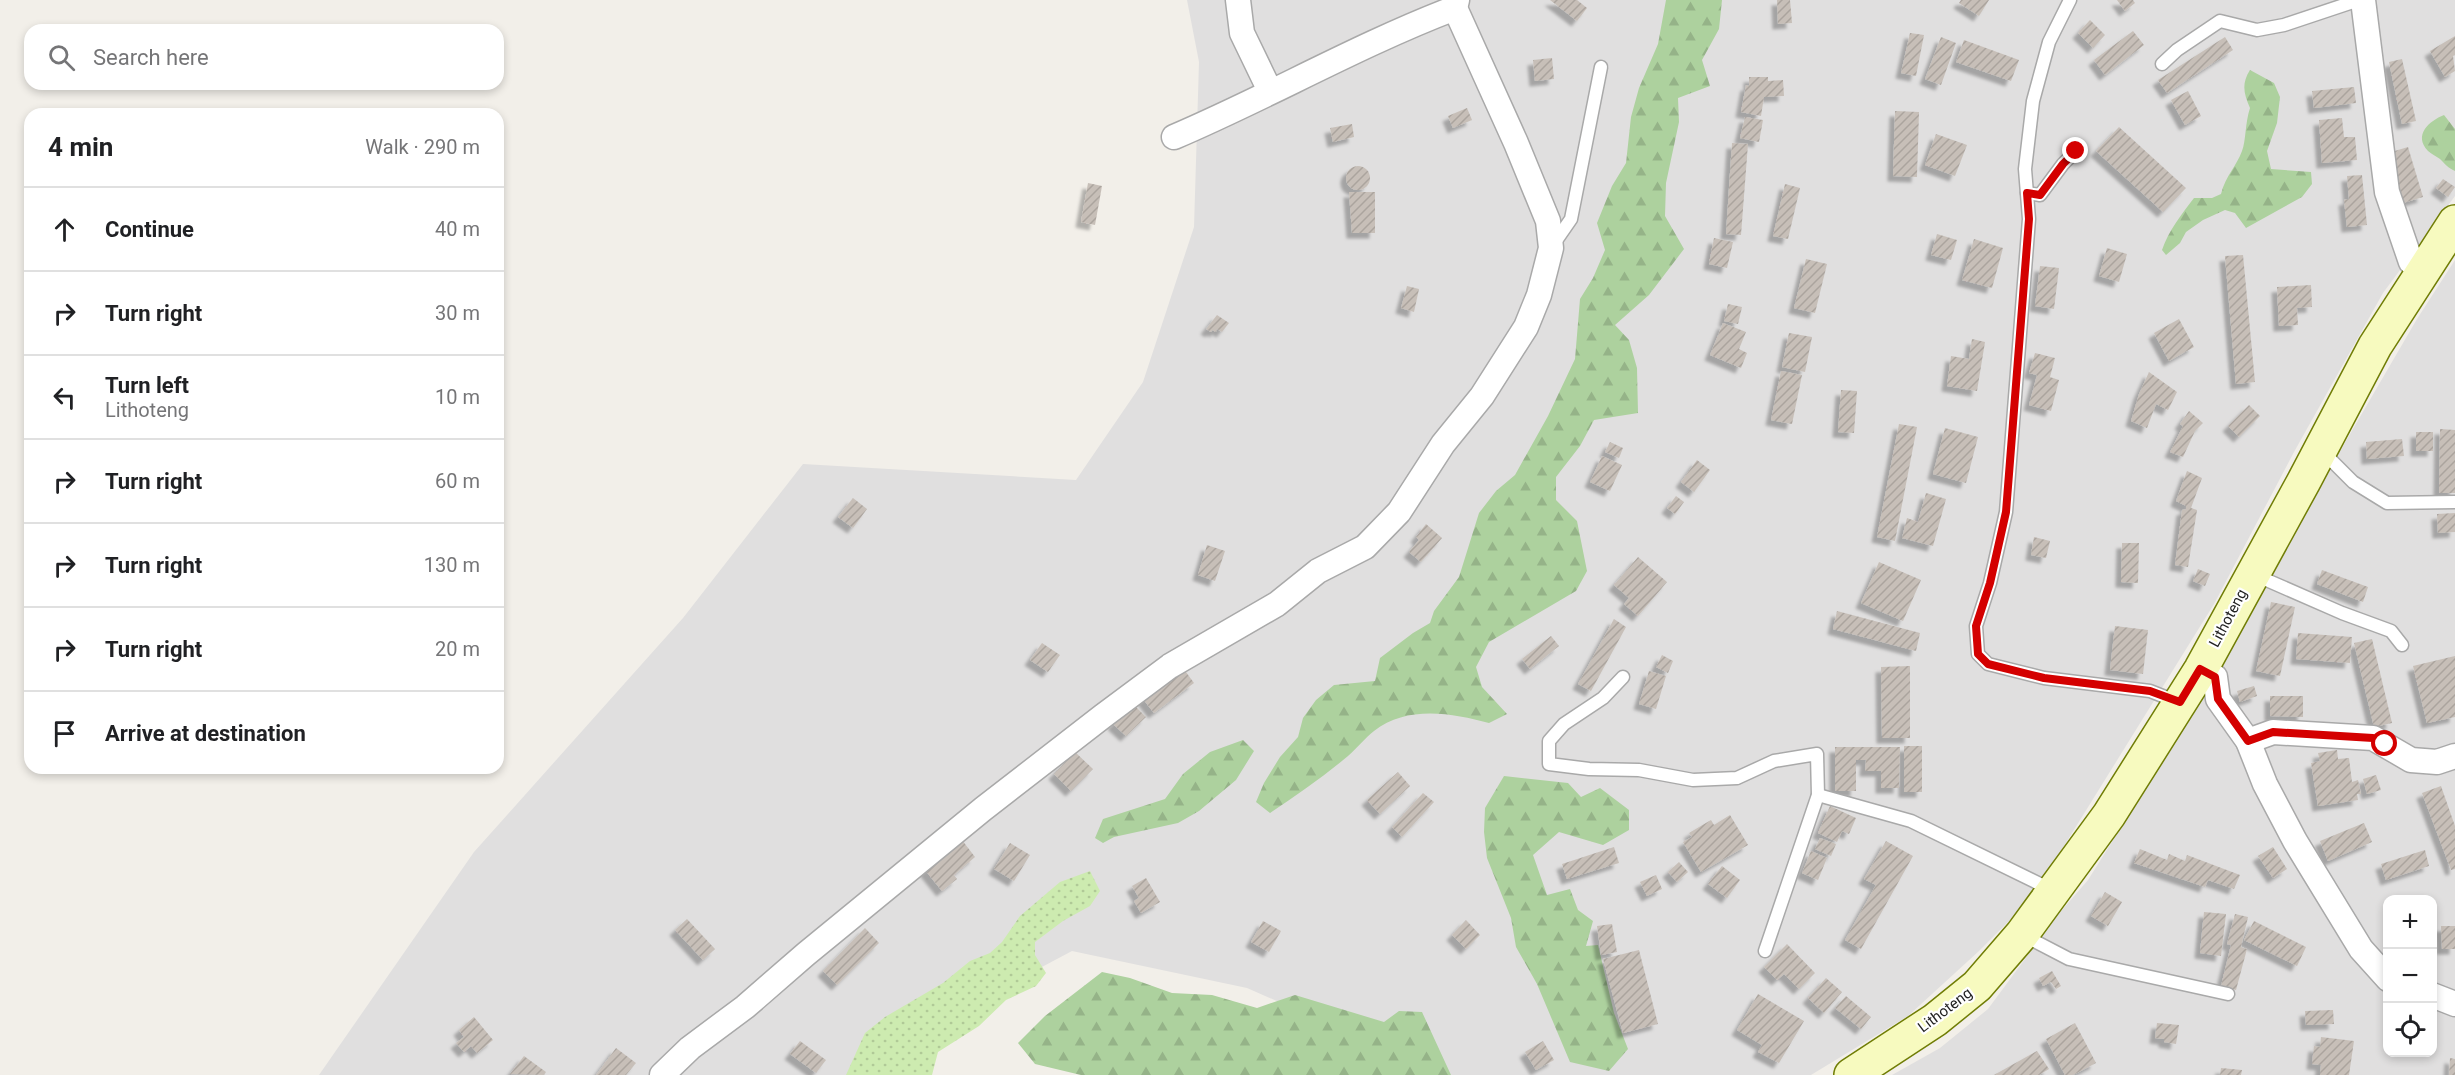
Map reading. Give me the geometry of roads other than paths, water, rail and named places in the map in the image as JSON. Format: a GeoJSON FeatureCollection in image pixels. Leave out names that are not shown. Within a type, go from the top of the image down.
{"type":"FeatureCollection","features":[{"type":"Feature","properties":{"kind":"main road","name":"Lithoteng"},"geometry":{"type":"LineString","coordinates":[[1851,1075],[1935,1020],[1977,986],[2022,934],[2109,815],[2200,669],[2321,450],[2375,346],[2455,222]]}},
{"type":"Feature","properties":{"kind":"street"},"geometry":{"type":"LineString","coordinates":[[1238,0],[1242,33],[1270,91]]}},
{"type":"Feature","properties":{"kind":"street"},"geometry":{"type":"LineString","coordinates":[[2361,0],[2387,192],[2411,262],[2423,272]]}},
{"type":"Feature","properties":{"kind":"street"},"geometry":{"type":"LineString","coordinates":[[662,1075],[690,1048],[745,1007],[983,809],[1103,716],[1170,666],[1277,604],[1318,570],[1365,548],[1399,512],[1443,444],[1482,396],[1526,327],[1539,295],[1551,248],[1548,221],[1456,4],[1174,138]]}},
{"type":"Feature","properties":{"kind":"street"},"geometry":{"type":"LineString","coordinates":[[2200,669],[2215,677],[2218,699],[2248,741],[2265,784],[2295,841],[2361,950],[2383,974]]}},
{"type":"Feature","properties":{"kind":"street"},"geometry":{"type":"LineString","coordinates":[[2248,741],[2273,732],[2373,738],[2411,760],[2437,762],[2453,759]]}},
{"type":"Feature","properties":{"kind":"street"},"geometry":{"type":"LineString","coordinates":[[2437,997],[2455,1004]]}},
{"type":"Feature","properties":{"kind":"lane"},"geometry":{"type":"LineString","coordinates":[[2070,0],[2049,42],[2033,100],[2025,168],[2029,219],[2006,512],[1990,583],[1976,626],[1978,654],[1988,664],[2044,678],[2150,691],[2180,702]]}},
{"type":"Feature","properties":{"kind":"lane"},"geometry":{"type":"LineString","coordinates":[[2162,64],[2177,50],[2220,21],[2257,30],[2284,25],[2361,0]]}},
{"type":"Feature","properties":{"kind":"lane"},"geometry":{"type":"LineString","coordinates":[[1551,248],[1571,219],[1601,67]]}},
{"type":"Feature","properties":{"kind":"lane"},"geometry":{"type":"LineString","coordinates":[[2027,193],[2040,195],[2063,164],[2076,151]]}},
{"type":"Feature","properties":{"kind":"lane"},"geometry":{"type":"LineString","coordinates":[[2321,450],[2353,482],[2387,503],[2455,502]]}},
{"type":"Feature","properties":{"kind":"lane"},"geometry":{"type":"LineString","coordinates":[[2251,574],[2342,614],[2391,631],[2402,645]]}},
{"type":"Feature","properties":{"kind":"lane"},"geometry":{"type":"LineString","coordinates":[[1623,677],[1603,698],[1564,724],[1549,741],[1549,764],[1589,769],[1639,770],[1693,780],[1737,778],[1774,761],[1817,754],[1818,795],[1765,951]]}},
{"type":"Feature","properties":{"kind":"lane"},"geometry":{"type":"LineString","coordinates":[[1818,795],[1911,821],[2055,891]]}},
{"type":"Feature","properties":{"kind":"lane"},"geometry":{"type":"LineString","coordinates":[[2022,934],[2068,959],[2228,994]]}}]}
